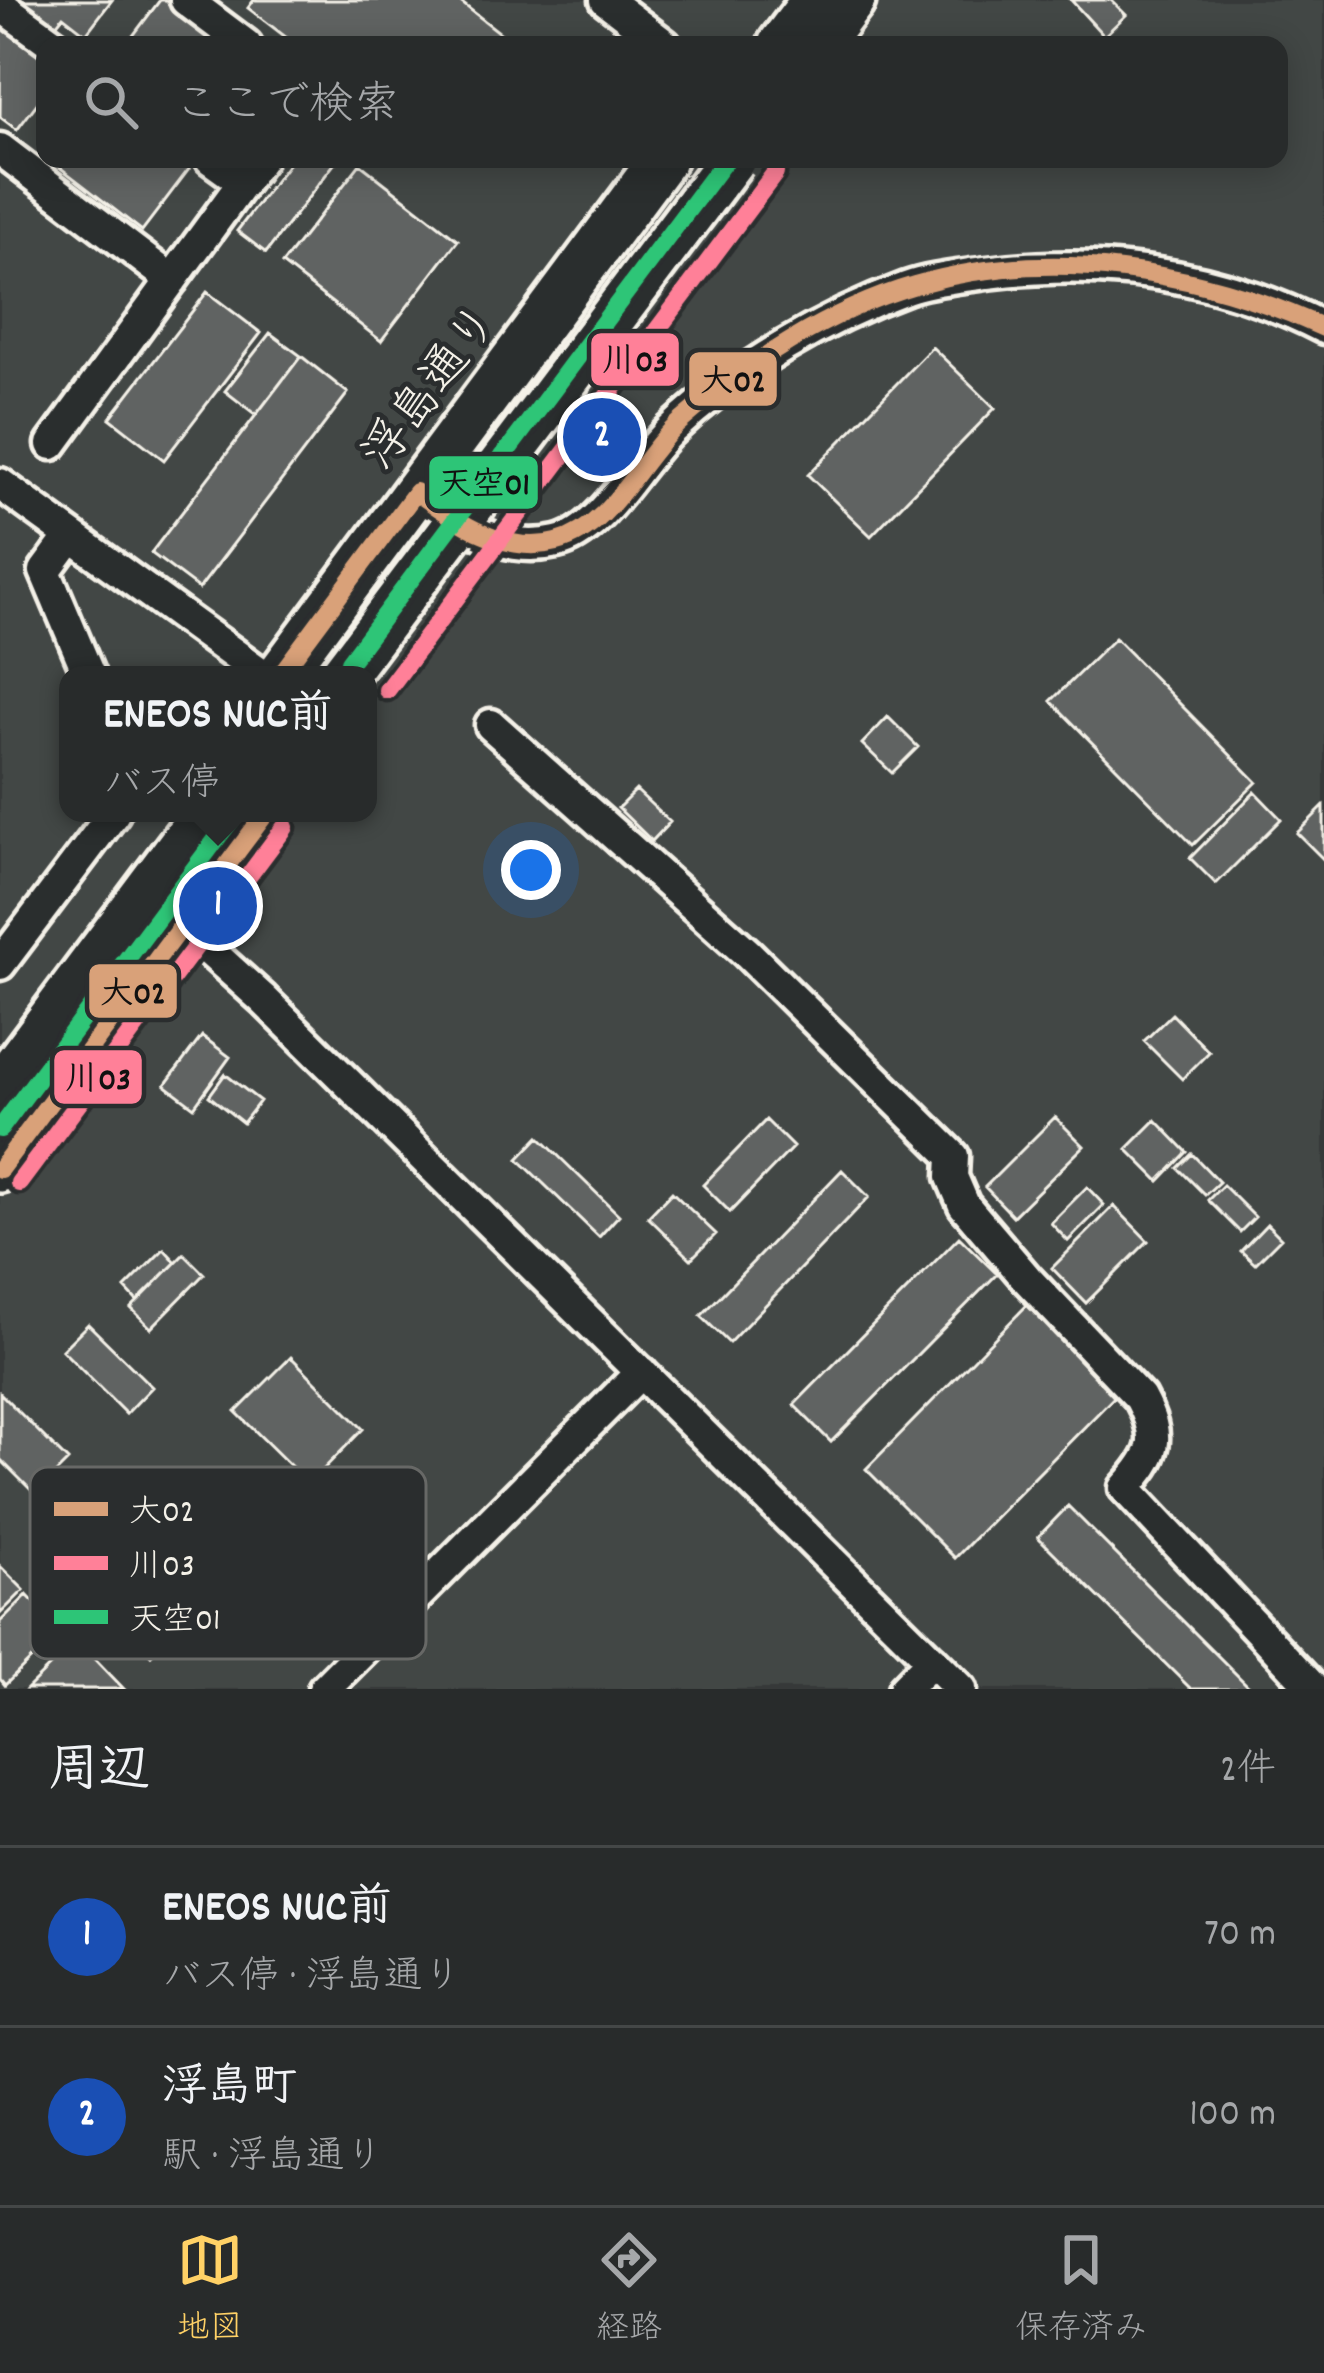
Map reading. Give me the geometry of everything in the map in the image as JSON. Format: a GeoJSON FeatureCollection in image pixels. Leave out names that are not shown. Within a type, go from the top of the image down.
{"type":"FeatureCollection","features":[{"type":"Feature","properties":{"kind":"highway"},"geometry":{"type":"LineString","coordinates":[[755,36],[781,0]]}},
{"type":"Feature","properties":{"kind":"highway"},"geometry":{"type":"LineString","coordinates":[[788,36],[815,0]]}},
{"type":"Feature","properties":{"kind":"highway"},"geometry":{"type":"LineString","coordinates":[[825,36],[852,0]]}},
{"type":"Feature","properties":{"kind":"highway"},"geometry":{"type":"LineString","coordinates":[[849,36],[875,0]]}},
{"type":"Feature","properties":{"kind":"highway","name":"浮島通り"},"geometry":{"type":"LineString","coordinates":[[287,666],[656,168]]}},
{"type":"Feature","properties":{"kind":"highway"},"geometry":{"type":"LineString","coordinates":[[316,666],[688,168]]}},
{"type":"Feature","properties":{"kind":"highway"},"geometry":{"type":"LineString","coordinates":[[350,666],[725,168]]}},
{"type":"Feature","properties":{"kind":"highway"},"geometry":{"type":"LineString","coordinates":[[376,666],[749,168]]}},
{"type":"Feature","properties":{"kind":"highway"},"geometry":{"type":"LineString","coordinates":[[0,1047],[169,822]]}},
{"type":"Feature","properties":{"kind":"highway"},"geometry":{"type":"LineString","coordinates":[[0,1087],[198,822]]}},
{"type":"Feature","properties":{"kind":"highway"},"geometry":{"type":"LineString","coordinates":[[0,1130],[232,822]]}},
{"type":"Feature","properties":{"kind":"highway"},"geometry":{"type":"LineString","coordinates":[[0,1169],[259,822]]}},
{"type":"Feature","properties":{"kind":"street"},"geometry":{"type":"LineString","coordinates":[[186,0],[234,36]]}},
{"type":"Feature","properties":{"kind":"street"},"geometry":{"type":"LineString","coordinates":[[606,0],[653,36]]}},
{"type":"Feature","properties":{"kind":"street"},"geometry":{"type":"LineString","coordinates":[[0,5],[43,36]]}},
{"type":"Feature","properties":{"kind":"street"},"geometry":{"type":"LineString","coordinates":[[0,149],[172,280]]}},
{"type":"Feature","properties":{"kind":"street"},"geometry":{"type":"LineString","coordinates":[[52,444],[251,171]]}},
{"type":"Feature","properties":{"kind":"street"},"geometry":{"type":"LineString","coordinates":[[416,492],[475,534],[514,543],[558,542],[588,528],[638,464],[718,389],[777,349],[908,287],[1044,266],[1113,267],[1259,296],[1324,328]]}},
{"type":"Feature","properties":{"kind":"street"},"geometry":{"type":"LineString","coordinates":[[0,484],[250,666]]}},
{"type":"Feature","properties":{"kind":"street"},"geometry":{"type":"LineString","coordinates":[[70,537],[44,571],[85,666]]}},
{"type":"Feature","properties":{"kind":"street"},"geometry":{"type":"LineString","coordinates":[[491,725],[748,953],[953,1156],[952,1178],[964,1205],[1140,1398],[1155,1442],[1147,1465],[1126,1488],[1315,1683]]}},
{"type":"Feature","properties":{"kind":"street"},"geometry":{"type":"LineString","coordinates":[[0,964],[107,822]]}},
{"type":"Feature","properties":{"kind":"street"},"geometry":{"type":"LineString","coordinates":[[182,926],[263,999],[962,1689]]}},
{"type":"Feature","properties":{"kind":"street"},"geometry":{"type":"LineString","coordinates":[[426,1587],[641,1372]]}},
{"type":"Feature","properties":{"kind":"street"},"geometry":{"type":"LineString","coordinates":[[324,1689],[354,1659]]}},
{"type":"Feature","properties":{"kind":"street"},"geometry":{"type":"LineString","coordinates":[[904,1689],[932,1660]]}},
{"type":"Feature","properties":{"kind":"shaded area"},"geometry":{"type":"Polygon","coordinates":[[[0,0],[1324,0],[1324,1689],[0,1689],[0,0]]]}},
{"type":"Feature","properties":{"kind":"building"},"geometry":{"type":"Polygon","coordinates":[[[1,0],[112,0],[86,34],[63,16],[47,36],[36,36],[36,105],[17,130],[0,117],[1,0]]]}},
{"type":"Feature","properties":{"kind":"building"},"geometry":{"type":"Polygon","coordinates":[[[160,0],[166,0],[212,36],[133,36],[160,0]]]}},
{"type":"Feature","properties":{"kind":"building"},"geometry":{"type":"Polygon","coordinates":[[[254,0],[458,0],[504,36],[284,36],[248,8],[254,0]]]}},
{"type":"Feature","properties":{"kind":"building"},"geometry":{"type":"Polygon","coordinates":[[[1071,0],[1111,0],[1126,15],[1104,36],[1071,0]]]}},
{"type":"Feature","properties":{"kind":"building"},"geometry":{"type":"Polygon","coordinates":[[[61,168],[189,169],[142,231],[61,168]]]}},
{"type":"Feature","properties":{"kind":"building"},"geometry":{"type":"Polygon","coordinates":[[[285,168],[331,168],[266,253],[237,231],[285,168]]]}},
{"type":"Feature","properties":{"kind":"building"},"geometry":{"type":"Polygon","coordinates":[[[357,168],[365,168],[458,240],[381,341],[282,264],[357,168]]]}},
{"type":"Feature","properties":{"kind":"building"},"geometry":{"type":"Polygon","coordinates":[[[207,292],[261,333],[164,460],[110,418],[207,292]]]}},
{"type":"Feature","properties":{"kind":"building"},"geometry":{"type":"Polygon","coordinates":[[[270,333],[301,356],[256,415],[225,391],[270,333]]]}},
{"type":"Feature","properties":{"kind":"building"},"geometry":{"type":"Polygon","coordinates":[[[932,347],[995,408],[871,536],[808,475],[932,347]]]}},
{"type":"Feature","properties":{"kind":"building"},"geometry":{"type":"Polygon","coordinates":[[[301,356],[348,393],[199,589],[151,553],[301,356]]]}},
{"type":"Feature","properties":{"kind":"building"},"geometry":{"type":"Polygon","coordinates":[[[1115,638],[1257,782],[1193,845],[1051,701],[1115,638]]]}},
{"type":"Feature","properties":{"kind":"building"},"geometry":{"type":"Polygon","coordinates":[[[888,717],[918,747],[892,773],[862,744],[888,717]]]}},
{"type":"Feature","properties":{"kind":"building"},"geometry":{"type":"Polygon","coordinates":[[[636,790],[670,822],[652,841],[618,808],[636,790]]]}},
{"type":"Feature","properties":{"kind":"building"},"geometry":{"type":"Polygon","coordinates":[[[1255,792],[1281,819],[1216,884],[1190,858],[1255,792]]]}},
{"type":"Feature","properties":{"kind":"building"},"geometry":{"type":"Polygon","coordinates":[[[1324,806],[1324,860],[1297,833],[1324,806]]]}},
{"type":"Feature","properties":{"kind":"building"},"geometry":{"type":"Polygon","coordinates":[[[1172,1014],[1209,1052],[1182,1079],[1144,1041],[1172,1014]]]}},
{"type":"Feature","properties":{"kind":"building"},"geometry":{"type":"Polygon","coordinates":[[[202,1036],[230,1057],[194,1107],[165,1085],[202,1036]]]}},
{"type":"Feature","properties":{"kind":"building"},"geometry":{"type":"Polygon","coordinates":[[[225,1074],[260,1101],[243,1123],[209,1096],[225,1074]]]}},
{"type":"Feature","properties":{"kind":"building"},"geometry":{"type":"Polygon","coordinates":[[[1055,1117],[1084,1146],[1013,1216],[985,1187],[1055,1117]]]}},
{"type":"Feature","properties":{"kind":"building"},"geometry":{"type":"Polygon","coordinates":[[[766,1120],[793,1147],[730,1212],[703,1185],[766,1120]]]}},
{"type":"Feature","properties":{"kind":"building"},"geometry":{"type":"Polygon","coordinates":[[[1156,1120],[1187,1152],[1159,1181],[1127,1149],[1156,1120]]]}},
{"type":"Feature","properties":{"kind":"building"},"geometry":{"type":"Polygon","coordinates":[[[539,1137],[619,1215],[599,1237],[518,1159],[539,1137]]]}},
{"type":"Feature","properties":{"kind":"building"},"geometry":{"type":"Polygon","coordinates":[[[1192,1154],[1219,1182],[1205,1195],[1178,1168],[1192,1154]]]}},
{"type":"Feature","properties":{"kind":"building"},"geometry":{"type":"Polygon","coordinates":[[[842,1170],[869,1197],[729,1343],[701,1316],[842,1170]]]}},
{"type":"Feature","properties":{"kind":"building"},"geometry":{"type":"Polygon","coordinates":[[[1223,1185],[1255,1217],[1240,1232],[1208,1200],[1223,1185]]]}},
{"type":"Feature","properties":{"kind":"building"},"geometry":{"type":"Polygon","coordinates":[[[1087,1187],[1104,1205],[1068,1241],[1051,1223],[1087,1187]]]}},
{"type":"Feature","properties":{"kind":"building"},"geometry":{"type":"Polygon","coordinates":[[[672,1192],[716,1234],[691,1259],[648,1217],[672,1192]]]}},
{"type":"Feature","properties":{"kind":"building"},"geometry":{"type":"Polygon","coordinates":[[[1114,1206],[1148,1241],[1086,1303],[1052,1268],[1114,1206]]]}},
{"type":"Feature","properties":{"kind":"building"},"geometry":{"type":"Polygon","coordinates":[[[1267,1224],[1281,1238],[1255,1264],[1241,1251],[1267,1224]]]}},
{"type":"Feature","properties":{"kind":"building"},"geometry":{"type":"Polygon","coordinates":[[[959,1237],[997,1274],[831,1442],[794,1405],[959,1237]]]}},
{"type":"Feature","properties":{"kind":"building"},"geometry":{"type":"Polygon","coordinates":[[[164,1249],[176,1262],[137,1301],[125,1288],[164,1249]]]}},
{"type":"Feature","properties":{"kind":"building"},"geometry":{"type":"Polygon","coordinates":[[[184,1254],[204,1274],[151,1328],[131,1308],[184,1254]]]}},
{"type":"Feature","properties":{"kind":"building"},"geometry":{"type":"Polygon","coordinates":[[[1030,1302],[1120,1391],[955,1558],[866,1469],[1030,1302]]]}},
{"type":"Feature","properties":{"kind":"building"},"geometry":{"type":"Polygon","coordinates":[[[88,1324],[152,1387],[126,1414],[62,1350],[88,1324]]]}},
{"type":"Feature","properties":{"kind":"building"},"geometry":{"type":"Polygon","coordinates":[[[291,1357],[363,1429],[326,1467],[292,1467],[236,1412],[291,1357]]]}},
{"type":"Feature","properties":{"kind":"building"},"geometry":{"type":"Polygon","coordinates":[[[0,1393],[68,1461],[62,1467],[30,1467],[30,1489],[0,1459],[0,1393]]]}},
{"type":"Feature","properties":{"kind":"building"},"geometry":{"type":"Polygon","coordinates":[[[1068,1506],[1251,1689],[1191,1689],[1038,1537],[1068,1506]]]}},
{"type":"Feature","properties":{"kind":"building"},"geometry":{"type":"Polygon","coordinates":[[[0,1566],[24,1590],[0,1614],[0,1566]]]}},
{"type":"Feature","properties":{"kind":"building"},"geometry":{"type":"Polygon","coordinates":[[[27,1595],[30,1598],[31,1659],[5,1685],[0,1679],[0,1622],[27,1595]]]}},
{"type":"Feature","properties":{"kind":"building"},"geometry":{"type":"Polygon","coordinates":[[[58,1659],[95,1659],[124,1689],[27,1689],[58,1659]]]}},
{"type":"Feature","properties":{"kind":"transit line","name":"天空01"},"geometry":{"type":"LineString","coordinates":[[349,662],[719,168]]}},
{"type":"Feature","properties":{"kind":"transit line","name":"川03"},"geometry":{"type":"LineString","coordinates":[[387,690],[775,173]]}},
{"type":"Feature","properties":{"kind":"transit line","name":"大02"},"geometry":{"type":"LineString","coordinates":[[287,666],[416,492],[500,540],[537,545],[557,542],[594,522],[665,437],[732,380],[820,324],[915,285],[1018,267],[1123,270],[1226,291],[1324,328]]}},
{"type":"Feature","properties":{"kind":"transit line","name":"天空01"},"geometry":{"type":"LineString","coordinates":[[0,1129],[229,822]]}},
{"type":"Feature","properties":{"kind":"transit line","name":"大02"},"geometry":{"type":"LineString","coordinates":[[0,1169],[259,822]]}},
{"type":"Feature","properties":{"kind":"transit line","name":"川03"},"geometry":{"type":"LineString","coordinates":[[19,1183],[285,827]]}},
{"type":"Feature","properties":{"kind":"place","name":"浮島町"},"geometry":{"type":"Point","coordinates":[602,437]}},
{"type":"Feature","properties":{"kind":"place","name":"ENEOS NUC前"},"geometry":{"type":"Point","coordinates":[218,906]}}]}
